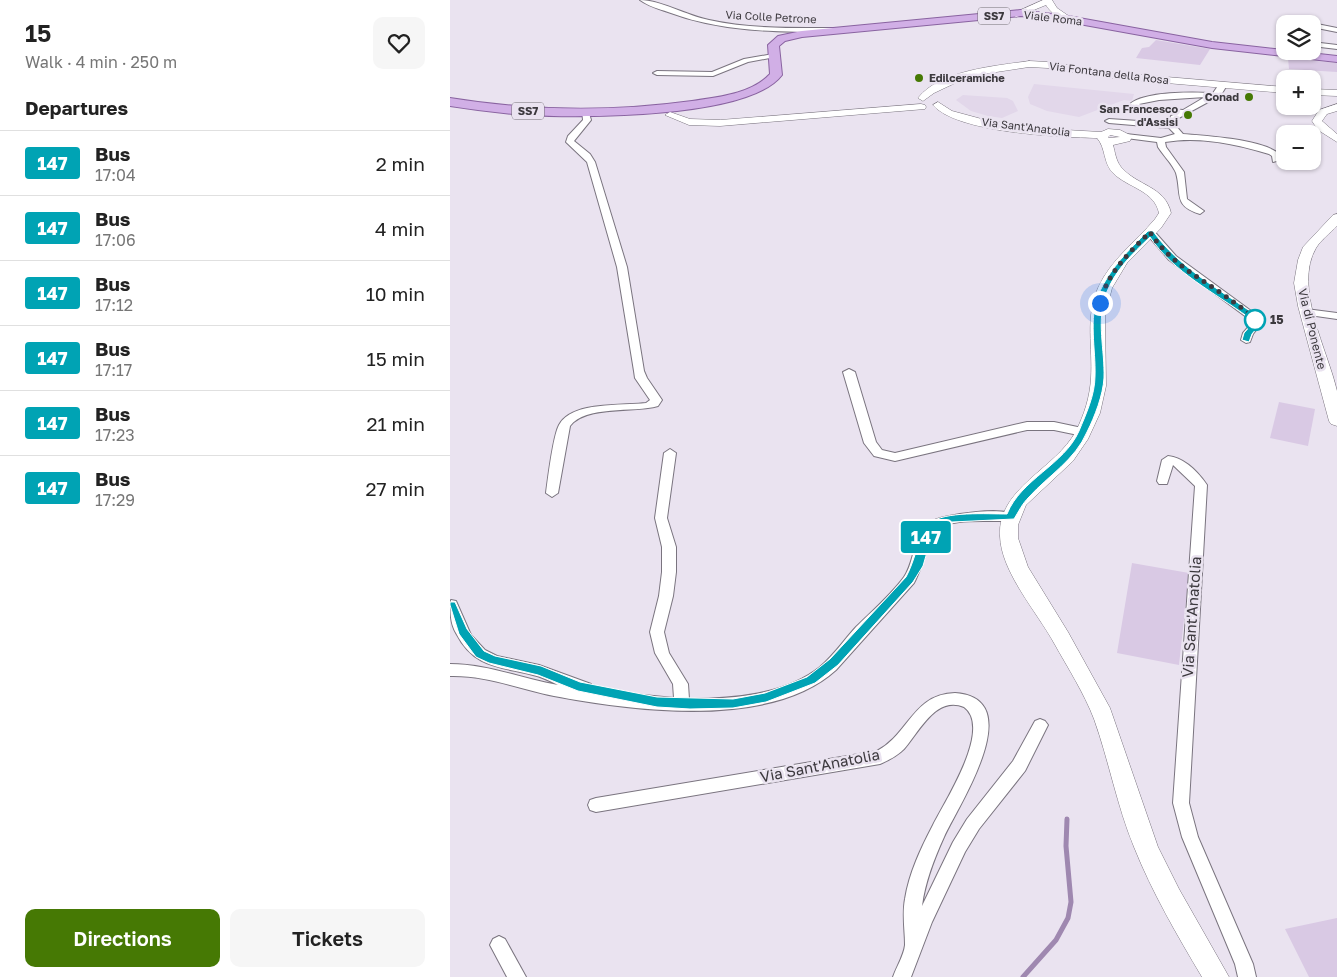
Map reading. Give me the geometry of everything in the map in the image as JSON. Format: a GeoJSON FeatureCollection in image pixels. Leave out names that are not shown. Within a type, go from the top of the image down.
{"type":"FeatureCollection","features":[{"type":"Feature","properties":{"kind":"main road"},"geometry":{"type":"LineString","coordinates":[[1037,11],[1049,0],[1054,10],[1068,19]]}},
{"type":"Feature","properties":{"kind":"main road"},"geometry":{"type":"LineString","coordinates":[[1037,11],[1050,13],[1054,10]]}},
{"type":"Feature","properties":{"kind":"main road","name":"Viale Roma"},"geometry":{"type":"LineString","coordinates":[[773,56],[773,44],[782,38],[842,30],[1037,11],[1068,19],[1220,46],[1337,59]]}},
{"type":"Feature","properties":{"kind":"main road","name":"SS7"},"geometry":{"type":"LineString","coordinates":[[450,102],[507,110],[661,113],[692,104],[736,96],[766,85],[776,76],[773,56]]}},
{"type":"Feature","properties":{"kind":"main road","name":"Via Fontana della Rosa"},"geometry":{"type":"LineString","coordinates":[[661,113],[689,122],[736,123],[862,113],[898,108],[928,101],[970,72],[1028,64],[1120,76],[1276,89]]}},
{"type":"Feature","properties":{"kind":"main road"},"geometry":{"type":"LineString","coordinates":[[1321,92],[1337,93]]}},
{"type":"Feature","properties":{"kind":"main road","name":"Via Sant'Anatolia"},"geometry":{"type":"LineString","coordinates":[[928,101],[948,112],[1006,127],[1088,134],[1113,141]]}},
{"type":"Feature","properties":{"kind":"main road"},"geometry":{"type":"LineString","coordinates":[[1337,107],[1324,112],[1317,121],[1322,128],[1337,139]]}},
{"type":"Feature","properties":{"kind":"main road"},"geometry":{"type":"LineString","coordinates":[[1113,141],[1111,161],[1117,170],[1159,198],[1164,204],[1164,215],[1118,264],[1102,295],[1097,322],[1098,386],[1083,432],[1069,454],[1025,494],[1014,508],[1008,537],[1016,562],[1098,704],[1123,783],[1147,847],[1194,941],[1216,977]]}},
{"type":"Feature","properties":{"kind":"main road","name":"Via di Ponente"},"geometry":{"type":"LineString","coordinates":[[1337,218],[1310,248],[1305,260],[1301,283],[1306,312],[1337,421]]}},
{"type":"Feature","properties":{"kind":"street","name":"Via Colle Petrone"},"geometry":{"type":"LineString","coordinates":[[642,0],[689,16],[724,25],[774,29],[842,30]]}},
{"type":"Feature","properties":{"kind":"street"},"geometry":{"type":"LineString","coordinates":[[1321,27],[1337,30]]}},
{"type":"Feature","properties":{"kind":"street"},"geometry":{"type":"LineString","coordinates":[[1321,45],[1337,47]]}},
{"type":"Feature","properties":{"kind":"street"},"geometry":{"type":"LineString","coordinates":[[657,73],[715,74],[744,60],[773,56]]}},
{"type":"Feature","properties":{"kind":"street"},"geometry":{"type":"LineString","coordinates":[[1171,126],[1174,118],[1216,95],[1221,91],[1223,85]]}},
{"type":"Feature","properties":{"kind":"street"},"geometry":{"type":"LineString","coordinates":[[1183,112],[1142,109],[1134,104],[1142,99],[1168,98],[1185,94],[1216,95]]}},
{"type":"Feature","properties":{"kind":"street"},"geometry":{"type":"LineString","coordinates":[[552,492],[564,426],[568,419],[577,414],[593,411],[648,406],[654,404],[656,400],[639,371],[622,268],[591,162],[588,157],[570,142],[571,138],[587,120],[585,112]]}},
{"type":"Feature","properties":{"kind":"street"},"geometry":{"type":"LineString","coordinates":[[1109,121],[1171,126],[1179,136]]}},
{"type":"Feature","properties":{"kind":"street"},"geometry":{"type":"LineString","coordinates":[[1113,141],[1140,138],[1160,140],[1179,136],[1237,142],[1272,152],[1276,155]]}},
{"type":"Feature","properties":{"kind":"street"},"geometry":{"type":"LineString","coordinates":[[1160,140],[1162,147],[1180,172],[1183,199],[1187,204],[1200,211]]}},
{"type":"Feature","properties":{"kind":"street"},"geometry":{"type":"LineString","coordinates":[[1150,232],[1160,246],[1177,263],[1252,316],[1256,324],[1248,333],[1246,340]]}},
{"type":"Feature","properties":{"kind":"street"},"geometry":{"type":"LineString","coordinates":[[1306,312],[1337,316]]}},
{"type":"Feature","properties":{"kind":"street"},"geometry":{"type":"LineString","coordinates":[[849,372],[870,443],[876,451],[887,456],[908,455],[1026,426],[1054,426],[1083,432]]}},
{"type":"Feature","properties":{"kind":"street"},"geometry":{"type":"LineString","coordinates":[[670,453],[661,518],[669,547],[669,572],[666,596],[657,632],[662,653],[680,684],[682,704]]}},
{"type":"Feature","properties":{"kind":"street","name":"Via Sant'Anatolia"},"geometry":{"type":"LineString","coordinates":[[1163,481],[1168,460],[1172,459],[1202,485],[1181,803],[1190,837],[1244,964],[1247,977]]}},
{"type":"Feature","properties":{"kind":"street"},"geometry":{"type":"LineString","coordinates":[[450,670],[470,670],[540,687],[580,694],[657,702],[724,704],[750,701],[784,691],[811,680],[834,662],[904,587],[918,566],[927,535],[933,526],[942,521],[952,519],[1011,517]]}},
{"type":"Feature","properties":{"kind":"street"},"geometry":{"type":"LineString","coordinates":[[451,605],[467,638],[477,652],[485,657],[541,671],[578,686],[657,702]]}},
{"type":"Feature","properties":{"kind":"street","name":"Via Sant'Anatolia"},"geometry":{"type":"LineString","coordinates":[[596,805],[880,757],[891,751],[932,705],[949,699],[967,700],[976,707],[982,718],[983,726],[980,742],[967,775],[932,845],[915,889],[912,917],[914,946]]}},
{"type":"Feature","properties":{"kind":"street","name":"Via Sant'Anatolia"},"geometry":{"type":"LineString","coordinates":[[902,977],[940,885],[959,847],[979,817],[1019,766],[1040,726]]}},
{"type":"Feature","properties":{"kind":"street"},"geometry":{"type":"LineString","coordinates":[[499,945],[517,977]]}},
{"type":"Feature","properties":{"kind":"shaded area"},"geometry":{"type":"Polygon","coordinates":[[[1156,40],[1210,49],[1200,65],[1136,58],[1142,48],[1149,47],[1156,40]]]}},
{"type":"Feature","properties":{"kind":"shaded area"},"geometry":{"type":"Polygon","coordinates":[[[1288,60],[1337,63],[1337,72],[1289,69],[1288,60]]]}},
{"type":"Feature","properties":{"kind":"shaded area"},"geometry":{"type":"Polygon","coordinates":[[[1034,84],[1134,94],[1132,101],[1124,100],[1079,117],[1047,111],[1030,104],[1028,97],[1034,84]]]}},
{"type":"Feature","properties":{"kind":"shaded area"},"geometry":{"type":"Polygon","coordinates":[[[963,95],[1007,98],[1013,101],[1018,111],[1002,118],[988,116],[971,111],[956,100],[963,95]]]}},
{"type":"Feature","properties":{"kind":"shaded area"},"geometry":{"type":"Polygon","coordinates":[[[1279,402],[1315,409],[1308,446],[1270,438],[1279,402]]]}},
{"type":"Feature","properties":{"kind":"shaded area"},"geometry":{"type":"Polygon","coordinates":[[[1132,563],[1189,573],[1179,665],[1117,653],[1132,563]]]}},
{"type":"Feature","properties":{"kind":"shaded area"},"geometry":{"type":"Polygon","coordinates":[[[1337,918],[1337,977],[1309,977],[1285,929],[1337,918]]]}},
{"type":"Feature","properties":{"kind":"waterway"},"geometry":{"type":"LineString","coordinates":[[1023,977],[1056,940],[1068,918],[1071,902],[1066,846],[1067,819]]}},
{"type":"Feature","properties":{"kind":"bus line","name":"147"},"geometry":{"type":"LineString","coordinates":[[451,605],[463,631],[480,654],[493,660],[532,668],[578,686],[657,702],[690,704],[733,704],[766,697],[811,680],[834,662],[856,636],[910,580],[918,566],[927,535],[933,526],[942,521],[952,519],[1011,517],[1014,508],[1025,494],[1073,450],[1079,442],[1098,391],[1100,377],[1097,322],[1102,295],[1118,264],[1150,232],[1160,246],[1177,263],[1252,316],[1256,324],[1248,333],[1246,340]]}},
{"type":"Feature","properties":{"kind":"place","name":"Edilceramiche"},"geometry":{"type":"Point","coordinates":[919,78]}},
{"type":"Feature","properties":{"kind":"place","name":"Conad"},"geometry":{"type":"Point","coordinates":[1249,97]}},
{"type":"Feature","properties":{"kind":"place","name":"San Francesco d'Assisi"},"geometry":{"type":"Point","coordinates":[1188,115]}},
{"type":"Feature","properties":{"kind":"place","name":"15"},"geometry":{"type":"Point","coordinates":[1255,320]}},
{"type":"Feature","properties":{"kind":"route"},"geometry":{"type":"LineString","coordinates":[[1100,303],[1105,288],[1118,264],[1150,232],[1171,258],[1255,320]]}}]}
